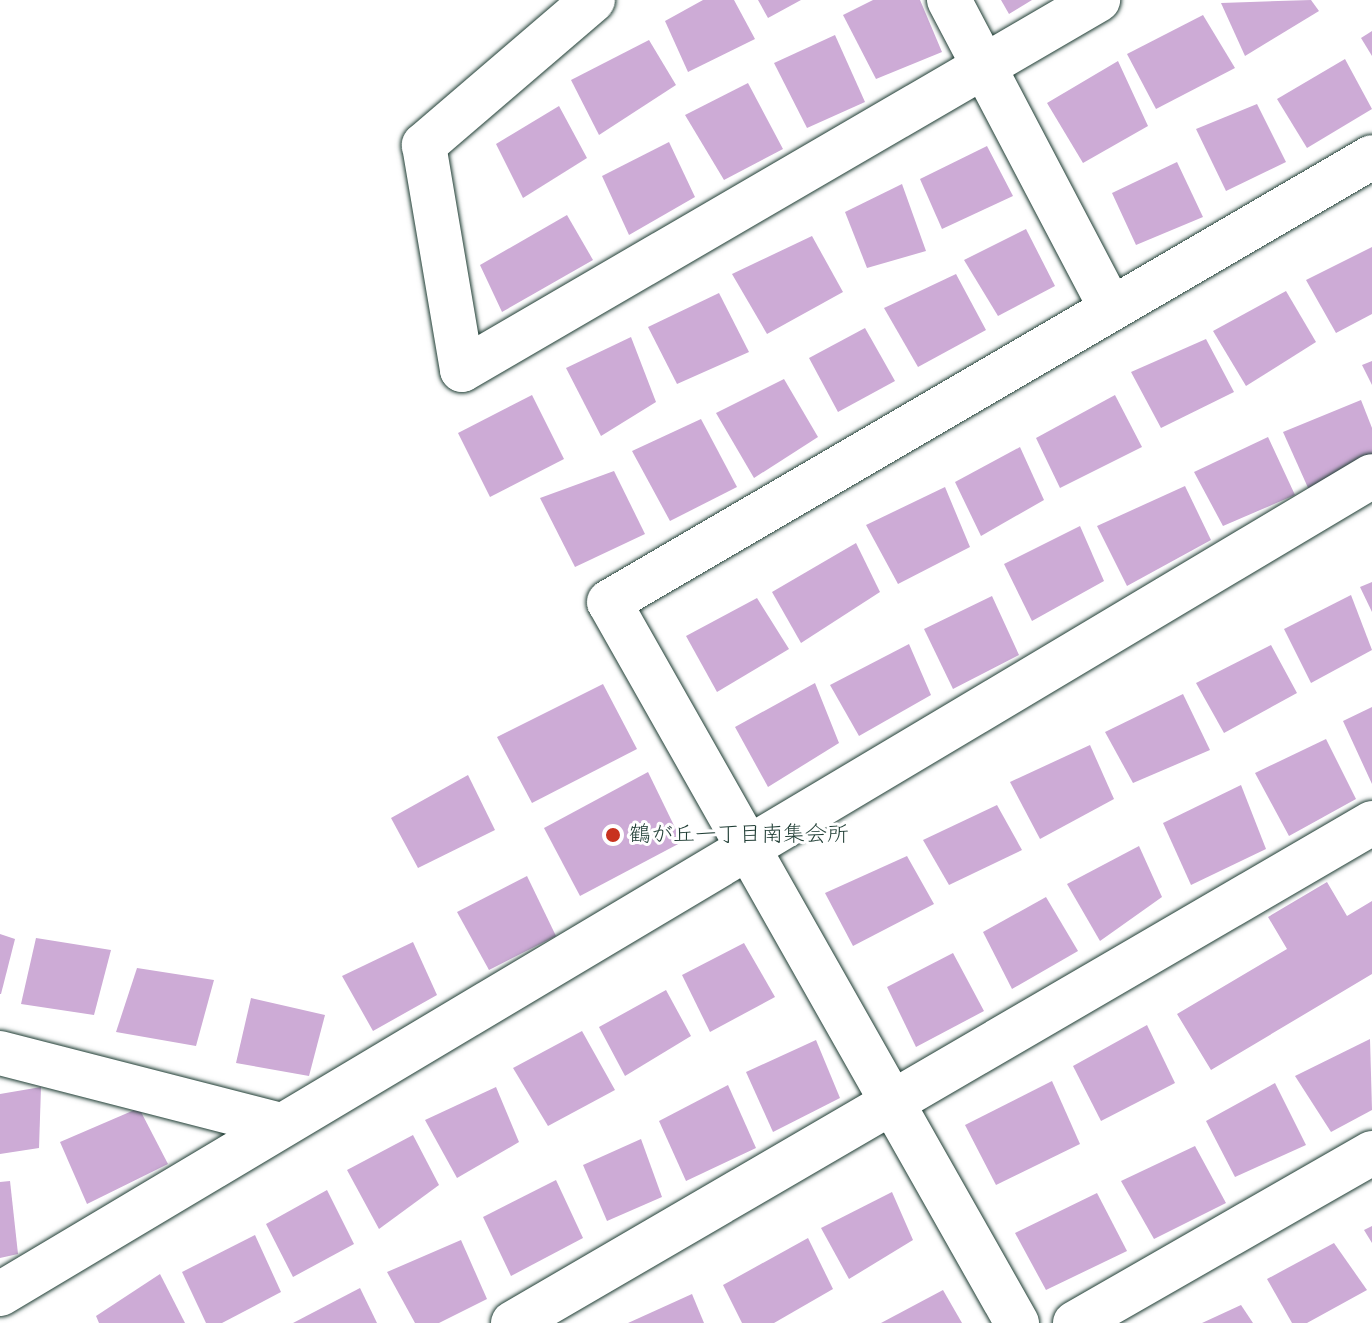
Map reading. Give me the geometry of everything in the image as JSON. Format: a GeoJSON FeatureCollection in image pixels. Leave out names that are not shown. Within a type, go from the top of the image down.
{"type":"FeatureCollection","features":[{"type":"Feature","properties":{"kind":"street"},"geometry":{"type":"LineString","coordinates":[[593,0],[424,145],[462,370],[1098,0]]}},
{"type":"Feature","properties":{"kind":"street"},"geometry":{"type":"LineString","coordinates":[[949,0],[981,70],[1111,308]]}},
{"type":"Feature","properties":{"kind":"street"},"geometry":{"type":"LineString","coordinates":[[1017,1323],[746,853],[609,602],[1111,308],[1371,160]]}},
{"type":"Feature","properties":{"kind":"street"},"geometry":{"type":"LineString","coordinates":[[0,1294],[280,1125],[746,853],[1372,476]]}},
{"type":"Feature","properties":{"kind":"street"},"geometry":{"type":"LineString","coordinates":[[513,1323],[893,1105],[1372,823]]}},
{"type":"Feature","properties":{"kind":"street"},"geometry":{"type":"LineString","coordinates":[[0,1053],[280,1125]]}},
{"type":"Feature","properties":{"kind":"street"},"geometry":{"type":"LineString","coordinates":[[1075,1323],[1372,1153]]}},
{"type":"Feature","properties":{"kind":"building"},"geometry":{"type":"Polygon","coordinates":[[[703,0],[734,0],[755,39],[688,72],[665,21],[703,0]]]}},
{"type":"Feature","properties":{"kind":"building"},"geometry":{"type":"Polygon","coordinates":[[[758,0],[801,0],[768,18],[758,0]]]}},
{"type":"Feature","properties":{"kind":"building"},"geometry":{"type":"Polygon","coordinates":[[[873,0],[920,0],[942,52],[876,79],[843,15],[873,0]]]}},
{"type":"Feature","properties":{"kind":"building"},"geometry":{"type":"Polygon","coordinates":[[[1001,0],[1032,0],[1009,14],[1001,0]]]}},
{"type":"Feature","properties":{"kind":"building"},"geometry":{"type":"Polygon","coordinates":[[[1311,0],[1319,11],[1245,56],[1221,3],[1311,0]]]}},
{"type":"Feature","properties":{"kind":"building"},"geometry":{"type":"Polygon","coordinates":[[[1203,15],[1235,68],[1156,109],[1127,54],[1203,15]]]}},
{"type":"Feature","properties":{"kind":"building"},"geometry":{"type":"Polygon","coordinates":[[[1372,31],[1372,56],[1361,38],[1372,31]]]}},
{"type":"Feature","properties":{"kind":"building"},"geometry":{"type":"Polygon","coordinates":[[[835,35],[865,102],[807,128],[774,63],[835,35]]]}},
{"type":"Feature","properties":{"kind":"building"},"geometry":{"type":"Polygon","coordinates":[[[649,40],[676,85],[599,135],[571,80],[649,40]]]}},
{"type":"Feature","properties":{"kind":"building"},"geometry":{"type":"Polygon","coordinates":[[[1345,59],[1372,109],[1307,148],[1277,99],[1345,59]]]}},
{"type":"Feature","properties":{"kind":"building"},"geometry":{"type":"Polygon","coordinates":[[[1118,61],[1148,126],[1083,163],[1047,103],[1118,61]]]}},
{"type":"Feature","properties":{"kind":"building"},"geometry":{"type":"Polygon","coordinates":[[[748,83],[783,149],[724,180],[685,115],[748,83]]]}},
{"type":"Feature","properties":{"kind":"building"},"geometry":{"type":"Polygon","coordinates":[[[1257,104],[1286,162],[1226,191],[1196,129],[1257,104]]]}},
{"type":"Feature","properties":{"kind":"building"},"geometry":{"type":"Polygon","coordinates":[[[559,106],[587,158],[523,198],[496,144],[559,106]]]}},
{"type":"Feature","properties":{"kind":"building"},"geometry":{"type":"Polygon","coordinates":[[[669,142],[695,197],[629,235],[602,176],[669,142]]]}},
{"type":"Feature","properties":{"kind":"building"},"geometry":{"type":"Polygon","coordinates":[[[987,146],[1013,196],[942,229],[920,179],[987,146]]]}},
{"type":"Feature","properties":{"kind":"building"},"geometry":{"type":"Polygon","coordinates":[[[1177,162],[1203,217],[1136,245],[1112,193],[1177,162]]]}},
{"type":"Feature","properties":{"kind":"building"},"geometry":{"type":"Polygon","coordinates":[[[902,184],[926,251],[867,268],[845,212],[902,184]]]}},
{"type":"Feature","properties":{"kind":"building"},"geometry":{"type":"Polygon","coordinates":[[[567,215],[593,260],[502,312],[480,265],[567,215]]]}},
{"type":"Feature","properties":{"kind":"building"},"geometry":{"type":"Polygon","coordinates":[[[1026,229],[1055,286],[998,316],[964,260],[1026,229]]]}},
{"type":"Feature","properties":{"kind":"building"},"geometry":{"type":"Polygon","coordinates":[[[812,236],[843,292],[767,334],[732,274],[812,236]]]}},
{"type":"Feature","properties":{"kind":"building"},"geometry":{"type":"Polygon","coordinates":[[[1372,247],[1372,314],[1336,333],[1306,280],[1372,247]]]}},
{"type":"Feature","properties":{"kind":"building"},"geometry":{"type":"Polygon","coordinates":[[[956,274],[986,330],[918,367],[884,308],[956,274]]]}},
{"type":"Feature","properties":{"kind":"building"},"geometry":{"type":"Polygon","coordinates":[[[1286,291],[1316,342],[1246,386],[1213,331],[1286,291]]]}},
{"type":"Feature","properties":{"kind":"building"},"geometry":{"type":"Polygon","coordinates":[[[719,293],[749,352],[677,384],[648,327],[719,293]]]}},
{"type":"Feature","properties":{"kind":"building"},"geometry":{"type":"Polygon","coordinates":[[[865,328],[895,381],[838,412],[809,358],[865,328]]]}},
{"type":"Feature","properties":{"kind":"building"},"geometry":{"type":"Polygon","coordinates":[[[631,337],[656,402],[601,436],[566,368],[631,337]]]}},
{"type":"Feature","properties":{"kind":"building"},"geometry":{"type":"Polygon","coordinates":[[[1206,339],[1234,392],[1161,428],[1131,372],[1206,339]]]}},
{"type":"Feature","properties":{"kind":"building"},"geometry":{"type":"Polygon","coordinates":[[[1372,361],[1372,385],[1362,365],[1372,361]]]}},
{"type":"Feature","properties":{"kind":"building"},"geometry":{"type":"Polygon","coordinates":[[[784,379],[818,437],[754,478],[716,413],[784,379]]]}},
{"type":"Feature","properties":{"kind":"building"},"geometry":{"type":"Polygon","coordinates":[[[532,395],[564,459],[490,497],[458,433],[532,395]]]}},
{"type":"Feature","properties":{"kind":"building"},"geometry":{"type":"Polygon","coordinates":[[[1115,395],[1142,447],[1060,488],[1036,438],[1115,395]]]}},
{"type":"Feature","properties":{"kind":"building"},"geometry":{"type":"Polygon","coordinates":[[[1361,400],[1372,428],[1372,466],[1309,490],[1283,432],[1361,400]]]}},
{"type":"Feature","properties":{"kind":"building"},"geometry":{"type":"Polygon","coordinates":[[[701,419],[737,487],[670,521],[632,451],[701,419]]]}},
{"type":"Feature","properties":{"kind":"building"},"geometry":{"type":"Polygon","coordinates":[[[1268,437],[1295,495],[1223,526],[1194,472],[1268,437]]]}},
{"type":"Feature","properties":{"kind":"building"},"geometry":{"type":"Polygon","coordinates":[[[1020,447],[1044,500],[981,536],[955,482],[1020,447]]]}},
{"type":"Feature","properties":{"kind":"building"},"geometry":{"type":"Polygon","coordinates":[[[614,471],[645,534],[575,567],[540,498],[614,471]]]}},
{"type":"Feature","properties":{"kind":"building"},"geometry":{"type":"Polygon","coordinates":[[[1185,486],[1211,540],[1127,586],[1097,526],[1185,486]]]}},
{"type":"Feature","properties":{"kind":"building"},"geometry":{"type":"Polygon","coordinates":[[[945,487],[970,547],[898,584],[866,525],[945,487]]]}},
{"type":"Feature","properties":{"kind":"building"},"geometry":{"type":"Polygon","coordinates":[[[1080,526],[1104,581],[1032,621],[1004,564],[1080,526]]]}},
{"type":"Feature","properties":{"kind":"building"},"geometry":{"type":"Polygon","coordinates":[[[856,543],[880,592],[801,643],[772,592],[856,543]]]}},
{"type":"Feature","properties":{"kind":"building"},"geometry":{"type":"Polygon","coordinates":[[[1372,582],[1372,612],[1360,587],[1372,582]]]}},
{"type":"Feature","properties":{"kind":"building"},"geometry":{"type":"Polygon","coordinates":[[[1351,595],[1372,650],[1311,683],[1284,629],[1351,595]]]}},
{"type":"Feature","properties":{"kind":"building"},"geometry":{"type":"Polygon","coordinates":[[[992,596],[1019,655],[953,689],[924,629],[992,596]]]}},
{"type":"Feature","properties":{"kind":"building"},"geometry":{"type":"Polygon","coordinates":[[[757,598],[789,649],[717,692],[686,636],[757,598]]]}},
{"type":"Feature","properties":{"kind":"building"},"geometry":{"type":"Polygon","coordinates":[[[909,644],[931,695],[859,736],[830,685],[909,644]]]}},
{"type":"Feature","properties":{"kind":"building"},"geometry":{"type":"Polygon","coordinates":[[[1271,645],[1297,693],[1224,733],[1196,683],[1271,645]]]}},
{"type":"Feature","properties":{"kind":"building"},"geometry":{"type":"Polygon","coordinates":[[[815,683],[839,743],[768,787],[735,727],[815,683]]]}},
{"type":"Feature","properties":{"kind":"building"},"geometry":{"type":"Polygon","coordinates":[[[603,684],[637,749],[532,803],[497,737],[603,684]]]}},
{"type":"Feature","properties":{"kind":"building"},"geometry":{"type":"Polygon","coordinates":[[[1183,694],[1210,750],[1133,783],[1105,732],[1183,694]]]}},
{"type":"Feature","properties":{"kind":"building"},"geometry":{"type":"Polygon","coordinates":[[[1372,707],[1372,784],[1343,721],[1372,707]]]}},
{"type":"Feature","properties":{"kind":"building"},"geometry":{"type":"Polygon","coordinates":[[[1326,739],[1356,799],[1289,836],[1255,773],[1326,739]]]}},
{"type":"Feature","properties":{"kind":"building"},"geometry":{"type":"Polygon","coordinates":[[[1090,745],[1114,799],[1040,839],[1010,782],[1090,745]]]}},
{"type":"Feature","properties":{"kind":"building","name":"鶴が丘一丁目南集会所"},"geometry":{"type":"Polygon","coordinates":[[[648,772],[682,842],[580,896],[544,828],[648,772]]]}},
{"type":"Feature","properties":{"kind":"building"},"geometry":{"type":"Polygon","coordinates":[[[468,775],[495,830],[418,868],[391,818],[468,775]]]}},
{"type":"Feature","properties":{"kind":"building"},"geometry":{"type":"Polygon","coordinates":[[[1241,785],[1266,849],[1191,885],[1163,823],[1241,785]]]}},
{"type":"Feature","properties":{"kind":"building"},"geometry":{"type":"Polygon","coordinates":[[[997,805],[1022,850],[949,885],[923,840],[997,805]]]}},
{"type":"Feature","properties":{"kind":"building"},"geometry":{"type":"Polygon","coordinates":[[[1139,846],[1162,897],[1100,941],[1067,884],[1139,846]]]}},
{"type":"Feature","properties":{"kind":"building"},"geometry":{"type":"Polygon","coordinates":[[[907,856],[934,904],[853,946],[825,893],[907,856]]]}},
{"type":"Feature","properties":{"kind":"building"},"geometry":{"type":"Polygon","coordinates":[[[527,876],[556,936],[489,970],[457,912],[527,876]]]}},
{"type":"Feature","properties":{"kind":"building"},"geometry":{"type":"Polygon","coordinates":[[[1327,882],[1347,916],[1372,901],[1372,974],[1211,1070],[1177,1014],[1287,949],[1268,917],[1327,882]]]}},
{"type":"Feature","properties":{"kind":"building"},"geometry":{"type":"Polygon","coordinates":[[[1046,897],[1078,951],[1012,989],[983,932],[1046,897]]]}},
{"type":"Feature","properties":{"kind":"building"},"geometry":{"type":"Polygon","coordinates":[[[0,934],[15,939],[1,994],[0,994],[0,934]]]}},
{"type":"Feature","properties":{"kind":"building"},"geometry":{"type":"Polygon","coordinates":[[[36,938],[111,950],[94,1015],[21,1004],[36,938]]]}},
{"type":"Feature","properties":{"kind":"building"},"geometry":{"type":"Polygon","coordinates":[[[413,942],[437,995],[373,1031],[342,976],[413,942]]]}},
{"type":"Feature","properties":{"kind":"building"},"geometry":{"type":"Polygon","coordinates":[[[744,943],[775,997],[710,1032],[682,975],[744,943]]]}},
{"type":"Feature","properties":{"kind":"building"},"geometry":{"type":"Polygon","coordinates":[[[953,953],[984,1011],[916,1047],[887,987],[953,953]]]}},
{"type":"Feature","properties":{"kind":"building"},"geometry":{"type":"Polygon","coordinates":[[[137,968],[214,980],[196,1046],[116,1032],[137,968]]]}},
{"type":"Feature","properties":{"kind":"building"},"geometry":{"type":"Polygon","coordinates":[[[666,990],[691,1036],[625,1076],[599,1027],[666,990]]]}},
{"type":"Feature","properties":{"kind":"building"},"geometry":{"type":"Polygon","coordinates":[[[251,998],[325,1015],[309,1076],[236,1063],[251,998]]]}},
{"type":"Feature","properties":{"kind":"building"},"geometry":{"type":"Polygon","coordinates":[[[1147,1025],[1175,1083],[1101,1121],[1073,1066],[1147,1025]]]}},
{"type":"Feature","properties":{"kind":"building"},"geometry":{"type":"Polygon","coordinates":[[[582,1031],[615,1090],[548,1126],[513,1068],[582,1031]]]}},
{"type":"Feature","properties":{"kind":"building"},"geometry":{"type":"Polygon","coordinates":[[[1370,1039],[1372,1110],[1331,1132],[1295,1076],[1370,1039]]]}},
{"type":"Feature","properties":{"kind":"building"},"geometry":{"type":"Polygon","coordinates":[[[816,1040],[840,1098],[773,1132],[746,1072],[816,1040]]]}},
{"type":"Feature","properties":{"kind":"building"},"geometry":{"type":"Polygon","coordinates":[[[1052,1081],[1080,1144],[996,1185],[965,1125],[1052,1081]]]}},
{"type":"Feature","properties":{"kind":"building"},"geometry":{"type":"Polygon","coordinates":[[[1275,1083],[1306,1145],[1235,1177],[1206,1121],[1275,1083]]]}},
{"type":"Feature","properties":{"kind":"building"},"geometry":{"type":"Polygon","coordinates":[[[728,1085],[756,1148],[686,1181],[659,1121],[728,1085]]]}},
{"type":"Feature","properties":{"kind":"building"},"geometry":{"type":"Polygon","coordinates":[[[41,1087],[39,1148],[0,1154],[0,1094],[41,1087]]]}},
{"type":"Feature","properties":{"kind":"building"},"geometry":{"type":"Polygon","coordinates":[[[496,1087],[519,1142],[457,1178],[425,1120],[496,1087]]]}},
{"type":"Feature","properties":{"kind":"building"},"geometry":{"type":"Polygon","coordinates":[[[139,1108],[168,1164],[87,1204],[60,1142],[139,1108]]]}},
{"type":"Feature","properties":{"kind":"building"},"geometry":{"type":"Polygon","coordinates":[[[413,1135],[439,1185],[379,1229],[347,1170],[413,1135]]]}},
{"type":"Feature","properties":{"kind":"building"},"geometry":{"type":"Polygon","coordinates":[[[641,1139],[662,1197],[607,1221],[583,1165],[641,1139]]]}},
{"type":"Feature","properties":{"kind":"building"},"geometry":{"type":"Polygon","coordinates":[[[1195,1146],[1226,1203],[1154,1239],[1121,1181],[1195,1146]]]}},
{"type":"Feature","properties":{"kind":"building"},"geometry":{"type":"Polygon","coordinates":[[[556,1180],[583,1238],[511,1276],[483,1217],[556,1180]]]}},
{"type":"Feature","properties":{"kind":"building"},"geometry":{"type":"Polygon","coordinates":[[[10,1181],[18,1254],[0,1258],[0,1182],[10,1181]]]}},
{"type":"Feature","properties":{"kind":"building"},"geometry":{"type":"Polygon","coordinates":[[[327,1190],[354,1244],[293,1277],[266,1224],[327,1190]]]}},
{"type":"Feature","properties":{"kind":"building"},"geometry":{"type":"Polygon","coordinates":[[[892,1192],[913,1240],[849,1279],[821,1228],[892,1192]]]}},
{"type":"Feature","properties":{"kind":"building"},"geometry":{"type":"Polygon","coordinates":[[[1097,1193],[1127,1251],[1046,1290],[1015,1233],[1097,1193]]]}},
{"type":"Feature","properties":{"kind":"building"},"geometry":{"type":"Polygon","coordinates":[[[1372,1226],[1372,1243],[1364,1230],[1372,1226]]]}},
{"type":"Feature","properties":{"kind":"building"},"geometry":{"type":"Polygon","coordinates":[[[255,1235],[281,1292],[222,1323],[206,1323],[182,1272],[255,1235]]]}},
{"type":"Feature","properties":{"kind":"building"},"geometry":{"type":"Polygon","coordinates":[[[808,1238],[833,1289],[774,1323],[742,1323],[723,1285],[808,1238]]]}},
{"type":"Feature","properties":{"kind":"building"},"geometry":{"type":"Polygon","coordinates":[[[461,1240],[487,1299],[439,1323],[415,1323],[387,1272],[461,1240]]]}},
{"type":"Feature","properties":{"kind":"building"},"geometry":{"type":"Polygon","coordinates":[[[1334,1243],[1367,1290],[1307,1323],[1292,1323],[1267,1279],[1334,1243]]]}},
{"type":"Feature","properties":{"kind":"building"},"geometry":{"type":"Polygon","coordinates":[[[160,1274],[185,1323],[99,1323],[96,1316],[160,1274]]]}},
{"type":"Feature","properties":{"kind":"building"},"geometry":{"type":"Polygon","coordinates":[[[360,1288],[377,1323],[293,1323],[360,1288]]]}},
{"type":"Feature","properties":{"kind":"building"},"geometry":{"type":"Polygon","coordinates":[[[943,1290],[962,1323],[881,1323],[943,1290]]]}},
{"type":"Feature","properties":{"kind":"building"},"geometry":{"type":"Polygon","coordinates":[[[692,1294],[704,1323],[628,1323],[692,1294]]]}},
{"type":"Feature","properties":{"kind":"building"},"geometry":{"type":"Polygon","coordinates":[[[1241,1305],[1253,1323],[1202,1323],[1241,1305]]]}},
{"type":"Feature","properties":{"kind":"place","name":"鶴が丘一丁目南集会所"},"geometry":{"type":"Point","coordinates":[613,835]}}]}
